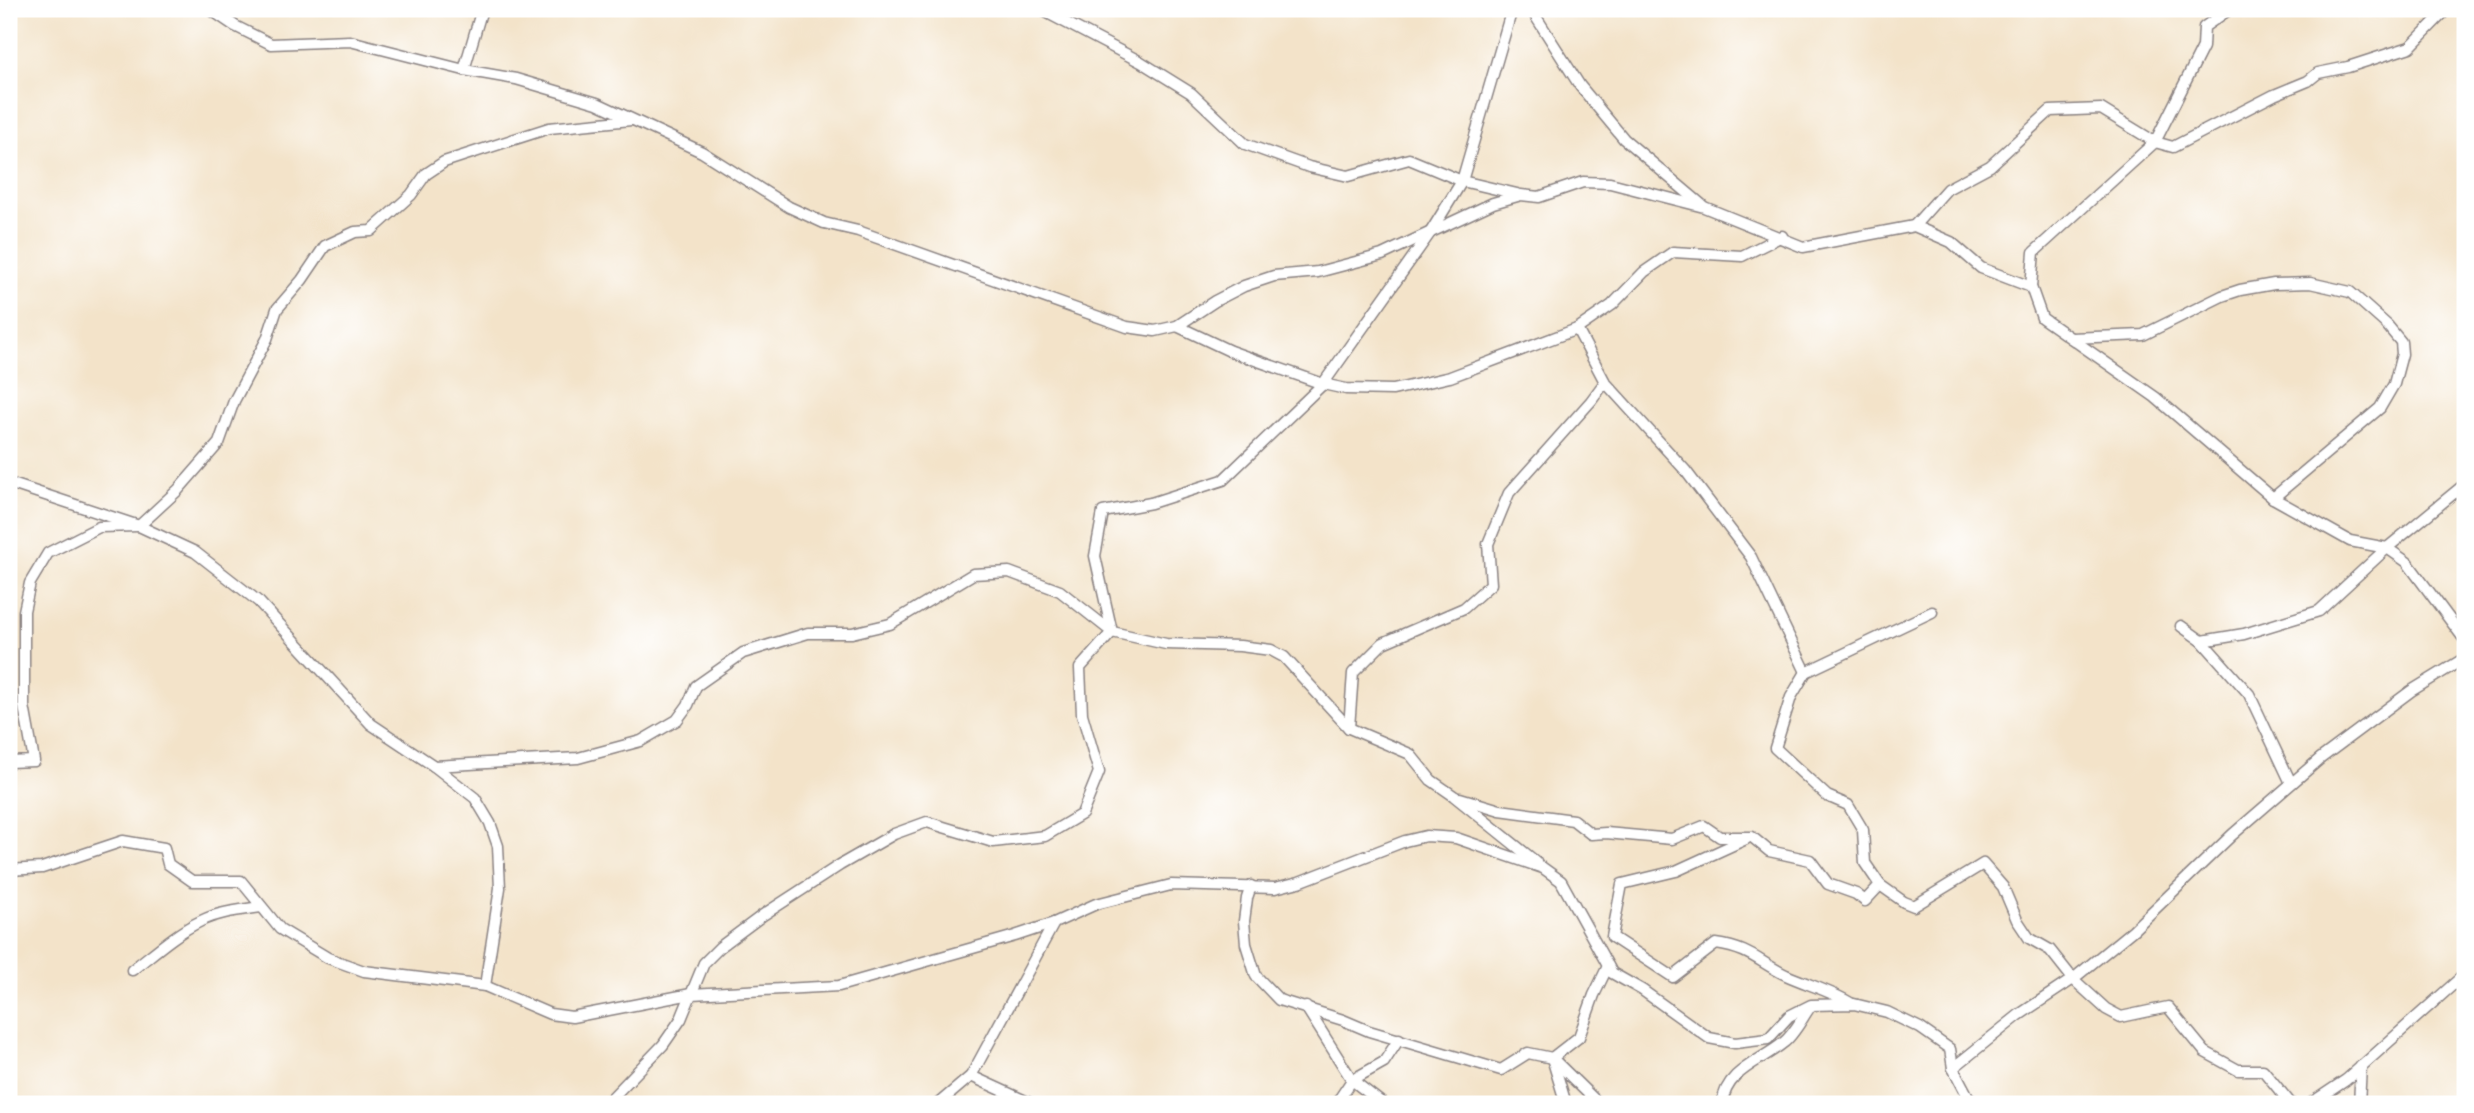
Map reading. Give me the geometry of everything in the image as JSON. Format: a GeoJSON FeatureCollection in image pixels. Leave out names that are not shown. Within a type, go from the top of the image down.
{"type":"FeatureCollection","features":[{"type":"Feature","properties":{"kind":"street"},"geometry":{"type":"LineString","coordinates":[[211,9],[235,26],[271,44],[350,41],[464,70],[516,79],[597,103],[702,152],[789,206],[824,223],[858,230],[1128,327],[1155,331],[1177,326],[1244,286],[1274,276],[1318,272],[1382,255],[1493,203],[1521,195]]}},
{"type":"Feature","properties":{"kind":"street"},"geometry":{"type":"LineString","coordinates":[[464,70],[482,9]]}},
{"type":"Feature","properties":{"kind":"street"},"geometry":{"type":"LineString","coordinates":[[1112,632],[1095,556],[1103,512],[1152,503],[1223,480],[1323,384],[1430,233],[1462,181],[1512,9]]}},
{"type":"Feature","properties":{"kind":"street"},"geometry":{"type":"LineString","coordinates":[[1531,9],[1580,86],[1624,139],[1704,207]]}},
{"type":"Feature","properties":{"kind":"street"},"geometry":{"type":"LineString","coordinates":[[2230,9],[2204,27],[2203,47],[2155,142],[2034,252],[2031,287],[2042,318],[2155,397],[2273,498],[2350,541],[2387,548],[2407,562],[2465,640]]}},
{"type":"Feature","properties":{"kind":"street"},"geometry":{"type":"LineString","coordinates":[[1914,226],[1947,189],[1990,166],[2050,111],[2101,109],[2155,142],[2173,148],[2274,95],[2308,81],[2318,73],[2348,67],[2410,47],[2447,9]]}},
{"type":"Feature","properties":{"kind":"street"},"geometry":{"type":"LineString","coordinates":[[1044,10],[1141,62],[1191,93],[1245,144],[1309,167],[1348,176],[1409,159],[1462,181],[1539,197],[1583,181],[1610,183],[1704,207],[1782,236],[1803,247],[1914,226],[1951,242],[1981,268],[2031,287]]}},
{"type":"Feature","properties":{"kind":"street"},"geometry":{"type":"LineString","coordinates":[[9,762],[34,761],[24,706],[24,611],[30,583],[48,553],[99,527],[139,526],[178,490],[219,443],[234,401],[267,339],[277,309],[302,280],[325,246],[355,232],[370,231],[411,195],[426,174],[444,162],[549,128],[633,120]]}},
{"type":"Feature","properties":{"kind":"street"},"geometry":{"type":"LineString","coordinates":[[1177,326],[1230,351],[1323,384],[1392,390],[1450,377],[1577,329],[1612,305],[1644,272],[1673,252],[1742,256],[1782,236]]}},
{"type":"Feature","properties":{"kind":"street"},"geometry":{"type":"LineString","coordinates":[[2071,338],[2143,335],[2222,296],[2262,286],[2310,283],[2350,292],[2387,325],[2401,342],[2402,354],[2394,384],[2380,408],[2273,498]]}},
{"type":"Feature","properties":{"kind":"street"},"geometry":{"type":"LineString","coordinates":[[1577,329],[1605,382],[1685,470],[1751,557],[1806,672]]}},
{"type":"Feature","properties":{"kind":"street"},"geometry":{"type":"LineString","coordinates":[[1349,728],[1353,673],[1383,643],[1464,608],[1491,584],[1488,544],[1509,493],[1605,382]]}},
{"type":"Feature","properties":{"kind":"street"},"geometry":{"type":"LineString","coordinates":[[9,483],[139,526],[195,552],[260,602],[370,724],[434,766],[475,798],[490,823],[498,846],[500,888],[485,986]]}},
{"type":"Feature","properties":{"kind":"street"},"geometry":{"type":"LineString","coordinates":[[2202,641],[2244,634],[2319,611],[2387,548],[2465,484]]}},
{"type":"Feature","properties":{"kind":"street"},"geometry":{"type":"LineString","coordinates":[[434,766],[578,758],[641,741],[677,720],[688,705],[696,686],[743,653],[808,633],[852,632],[890,624],[973,574],[1009,572],[1060,591],[1112,632],[1166,643],[1271,650],[1284,657],[1349,728],[1410,754],[1430,780],[1561,881],[1612,973],[1642,990],[1709,1038],[1735,1043],[1768,1039],[1789,1016],[1811,1005],[1854,1004],[1887,1012],[1920,1028],[1950,1049],[1953,1068],[1972,1104]]}},
{"type":"Feature","properties":{"kind":"street"},"geometry":{"type":"LineString","coordinates":[[1932,612],[1806,672],[1791,697],[1775,748],[1827,796],[1848,805],[1863,830],[1865,863],[1880,885],[1904,902],[1914,906],[1983,864],[2003,887],[2017,920],[2029,938],[2050,950],[2073,979],[2106,1009],[2121,1017],[2168,1007],[2205,1052],[2238,1070],[2263,1070],[2291,1104]]}},
{"type":"Feature","properties":{"kind":"street"},"geometry":{"type":"LineString","coordinates":[[2180,626],[2202,641],[2249,694],[2291,783]]}},
{"type":"Feature","properties":{"kind":"street"},"geometry":{"type":"LineString","coordinates":[[606,1104],[663,1045],[681,1019],[704,963],[720,947],[840,865],[894,834],[927,822],[993,842],[1045,836],[1082,814],[1099,772],[1082,714],[1080,668],[1112,632]]}},
{"type":"Feature","properties":{"kind":"street"},"geometry":{"type":"LineString","coordinates":[[1953,1068],[2019,1015],[2073,979],[2141,923],[2232,835],[2321,758],[2411,691],[2465,658]]}},
{"type":"Feature","properties":{"kind":"street"},"geometry":{"type":"LineString","coordinates":[[1454,796],[1500,810],[1573,820],[1591,834],[1672,839],[1704,826],[1720,837],[1752,836],[1769,850],[1810,860],[1828,884],[1856,894],[1865,901],[1880,885]]}},
{"type":"Feature","properties":{"kind":"street"},"geometry":{"type":"LineString","coordinates":[[9,870],[42,868],[123,841],[164,848],[168,864],[192,881],[241,881],[280,929],[328,958],[364,971],[485,986],[550,1014],[572,1017],[691,994],[839,986],[1054,923],[1096,904],[1171,886],[1275,888],[1299,882],[1405,841],[1426,836],[1456,838],[1543,868]]}},
{"type":"Feature","properties":{"kind":"street"},"geometry":{"type":"LineString","coordinates":[[1752,836],[1676,871],[1622,884],[1612,937],[1673,977],[1716,944],[1730,946],[1751,953],[1784,974],[1839,995],[1854,1004]]}},
{"type":"Feature","properties":{"kind":"street"},"geometry":{"type":"LineString","coordinates":[[1251,886],[1244,921],[1246,944],[1256,976],[1279,1000],[1306,1007],[1369,1031],[1501,1070],[1528,1053],[1552,1058],[1598,1104]]}},
{"type":"Feature","properties":{"kind":"street"},"geometry":{"type":"LineString","coordinates":[[132,970],[203,920],[261,907]]}},
{"type":"Feature","properties":{"kind":"street"},"geometry":{"type":"LineString","coordinates":[[937,1104],[971,1076],[1054,923]]}},
{"type":"Feature","properties":{"kind":"street"},"geometry":{"type":"LineString","coordinates":[[1552,1058],[1579,1037],[1594,995],[1608,967]]}},
{"type":"Feature","properties":{"kind":"street"},"geometry":{"type":"LineString","coordinates":[[2310,1104],[2346,1080],[2465,974]]}},
{"type":"Feature","properties":{"kind":"street"},"geometry":{"type":"LineString","coordinates":[[1722,1104],[1723,1096],[1733,1079],[1760,1056],[1784,1043],[1811,1005]]}},
{"type":"Feature","properties":{"kind":"street"},"geometry":{"type":"LineString","coordinates":[[1306,1007],[1352,1080],[1383,1104]]}},
{"type":"Feature","properties":{"kind":"street"},"geometry":{"type":"LineString","coordinates":[[1336,1104],[1352,1080],[1384,1062],[1399,1038]]}},
{"type":"Feature","properties":{"kind":"street"},"geometry":{"type":"LineString","coordinates":[[1552,1058],[1566,1104]]}},
{"type":"Feature","properties":{"kind":"street"},"geometry":{"type":"LineString","coordinates":[[2359,1104],[2361,1066]]}},
{"type":"Feature","properties":{"kind":"street"},"geometry":{"type":"LineString","coordinates":[[971,1076],[1032,1104]]}}]}
